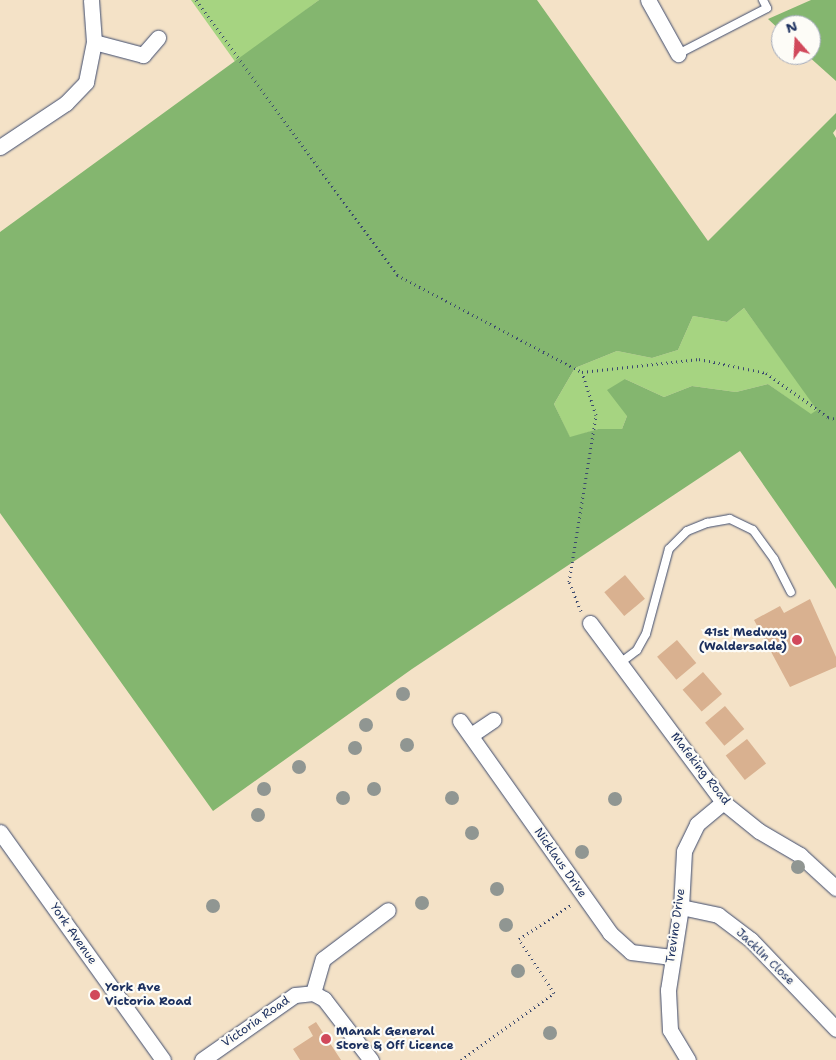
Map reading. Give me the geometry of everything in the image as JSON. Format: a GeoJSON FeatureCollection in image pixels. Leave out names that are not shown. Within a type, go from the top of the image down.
{"type":"FeatureCollection","features":[{"type":"Feature","properties":{"kind":"street"},"geometry":{"type":"LineString","coordinates":[[0,147],[79,92],[92,66],[94,42],[91,0]]}},
{"type":"Feature","properties":{"kind":"street"},"geometry":{"type":"LineString","coordinates":[[648,0],[678,54]]}},
{"type":"Feature","properties":{"kind":"street"},"geometry":{"type":"LineString","coordinates":[[94,42],[143,55],[158,38]]}},
{"type":"Feature","properties":{"kind":"street","name":"Mafeking Road"},"geometry":{"type":"LineString","coordinates":[[590,623],[723,802],[759,831],[800,854],[836,888]]}},
{"type":"Feature","properties":{"kind":"street"},"geometry":{"type":"LineString","coordinates":[[470,735],[493,720]]}},
{"type":"Feature","properties":{"kind":"street","name":"Nicklaus Drive"},"geometry":{"type":"LineString","coordinates":[[460,721],[610,933],[631,952],[672,957]]}},
{"type":"Feature","properties":{"kind":"street","name":"Trevino Drive"},"geometry":{"type":"LineString","coordinates":[[688,1060],[670,1030],[668,990],[681,907],[684,851],[697,824],[723,802]]}},
{"type":"Feature","properties":{"kind":"street","name":"York Avenue"},"geometry":{"type":"LineString","coordinates":[[0,832],[163,1060]]}},
{"type":"Feature","properties":{"kind":"street","name":"Jacklin Close"},"geometry":{"type":"LineString","coordinates":[[681,907],[718,915],[751,940],[836,1029]]}},
{"type":"Feature","properties":{"kind":"street"},"geometry":{"type":"LineString","coordinates":[[370,1060],[324,999],[313,993],[323,959],[388,910]]}},
{"type":"Feature","properties":{"kind":"street","name":"Victoria Road"},"geometry":{"type":"LineString","coordinates":[[202,1060],[295,994],[313,993]]}},
{"type":"Feature","properties":{"kind":"lane"},"geometry":{"type":"LineString","coordinates":[[678,54],[767,8],[762,0]]}},
{"type":"Feature","properties":{"kind":"lane"},"geometry":{"type":"LineString","coordinates":[[620,663],[637,650],[646,634],[669,549],[687,531],[707,523],[730,519],[753,530],[774,559],[791,592]]}},
{"type":"Feature","properties":{"kind":"path"},"geometry":{"type":"LineString","coordinates":[[196,0],[398,275],[582,372],[699,359],[766,373],[828,417],[836,419]]}},
{"type":"Feature","properties":{"kind":"path"},"geometry":{"type":"LineString","coordinates":[[582,372],[596,415],[569,582],[576,604],[590,623]]}},
{"type":"Feature","properties":{"kind":"path"},"geometry":{"type":"LineString","coordinates":[[461,1060],[554,993],[519,939],[583,896]]}},
{"type":"Feature","properties":{"kind":"green space"},"geometry":{"type":"Polygon","coordinates":[[[191,0],[319,0],[236,63],[191,0]]]}},
{"type":"Feature","properties":{"kind":"green space"},"geometry":{"type":"Polygon","coordinates":[[[319,0],[537,0],[708,241],[836,113],[836,129],[833,133],[836,138],[836,589],[740,451],[412,669],[213,811],[0,513],[0,232],[319,0]],[[744,308],[727,322],[693,316],[678,350],[652,358],[617,351],[575,368],[554,404],[570,437],[598,429],[622,429],[627,416],[607,390],[625,379],[664,397],[692,386],[736,392],[768,384],[811,414],[817,410],[744,308]]]}},
{"type":"Feature","properties":{"kind":"green space"},"geometry":{"type":"Polygon","coordinates":[[[811,0],[836,0],[836,81],[818,65],[821,65],[821,15],[777,15],[811,0]]]}},
{"type":"Feature","properties":{"kind":"green space"},"geometry":{"type":"Polygon","coordinates":[[[744,308],[818,410],[811,415],[768,384],[736,392],[692,386],[664,397],[625,379],[627,416],[622,429],[598,429],[570,438],[554,404],[575,368],[617,351],[652,358],[678,350],[693,316],[727,322],[744,308]]]}},
{"type":"Feature","properties":{"kind":"building"},"geometry":{"type":"Polygon","coordinates":[[[625,575],[645,599],[624,616],[604,592],[625,575]]]}},
{"type":"Feature","properties":{"kind":"building"},"geometry":{"type":"Polygon","coordinates":[[[810,599],[836,657],[836,667],[790,687],[754,620],[780,606],[784,613],[810,599]]]}},
{"type":"Feature","properties":{"kind":"building"},"geometry":{"type":"Polygon","coordinates":[[[677,640],[696,663],[676,680],[657,657],[677,640]]]}},
{"type":"Feature","properties":{"kind":"building"},"geometry":{"type":"Polygon","coordinates":[[[703,672],[722,694],[702,712],[683,690],[703,672]]]}},
{"type":"Feature","properties":{"kind":"building"},"geometry":{"type":"Polygon","coordinates":[[[725,706],[744,729],[724,746],[705,723],[725,706]]]}},
{"type":"Feature","properties":{"kind":"building"},"geometry":{"type":"Polygon","coordinates":[[[747,739],[766,763],[745,780],[726,756],[747,739]]]}},
{"type":"Feature","properties":{"kind":"building"},"geometry":{"type":"Polygon","coordinates":[[[316,1022],[341,1060],[300,1060],[293,1049],[313,1036],[308,1027],[316,1022]]]}},
{"type":"Feature","properties":{"kind":"place","name":"41st Medway (Waldersalde)"},"geometry":{"type":"Point","coordinates":[797,640]}},
{"type":"Feature","properties":{"kind":"place","name":"York Ave Victoria Road"},"geometry":{"type":"Point","coordinates":[95,995]}},
{"type":"Feature","properties":{"kind":"place","name":"Manak General Store & Off Licence"},"geometry":{"type":"Point","coordinates":[326,1039]}}]}
